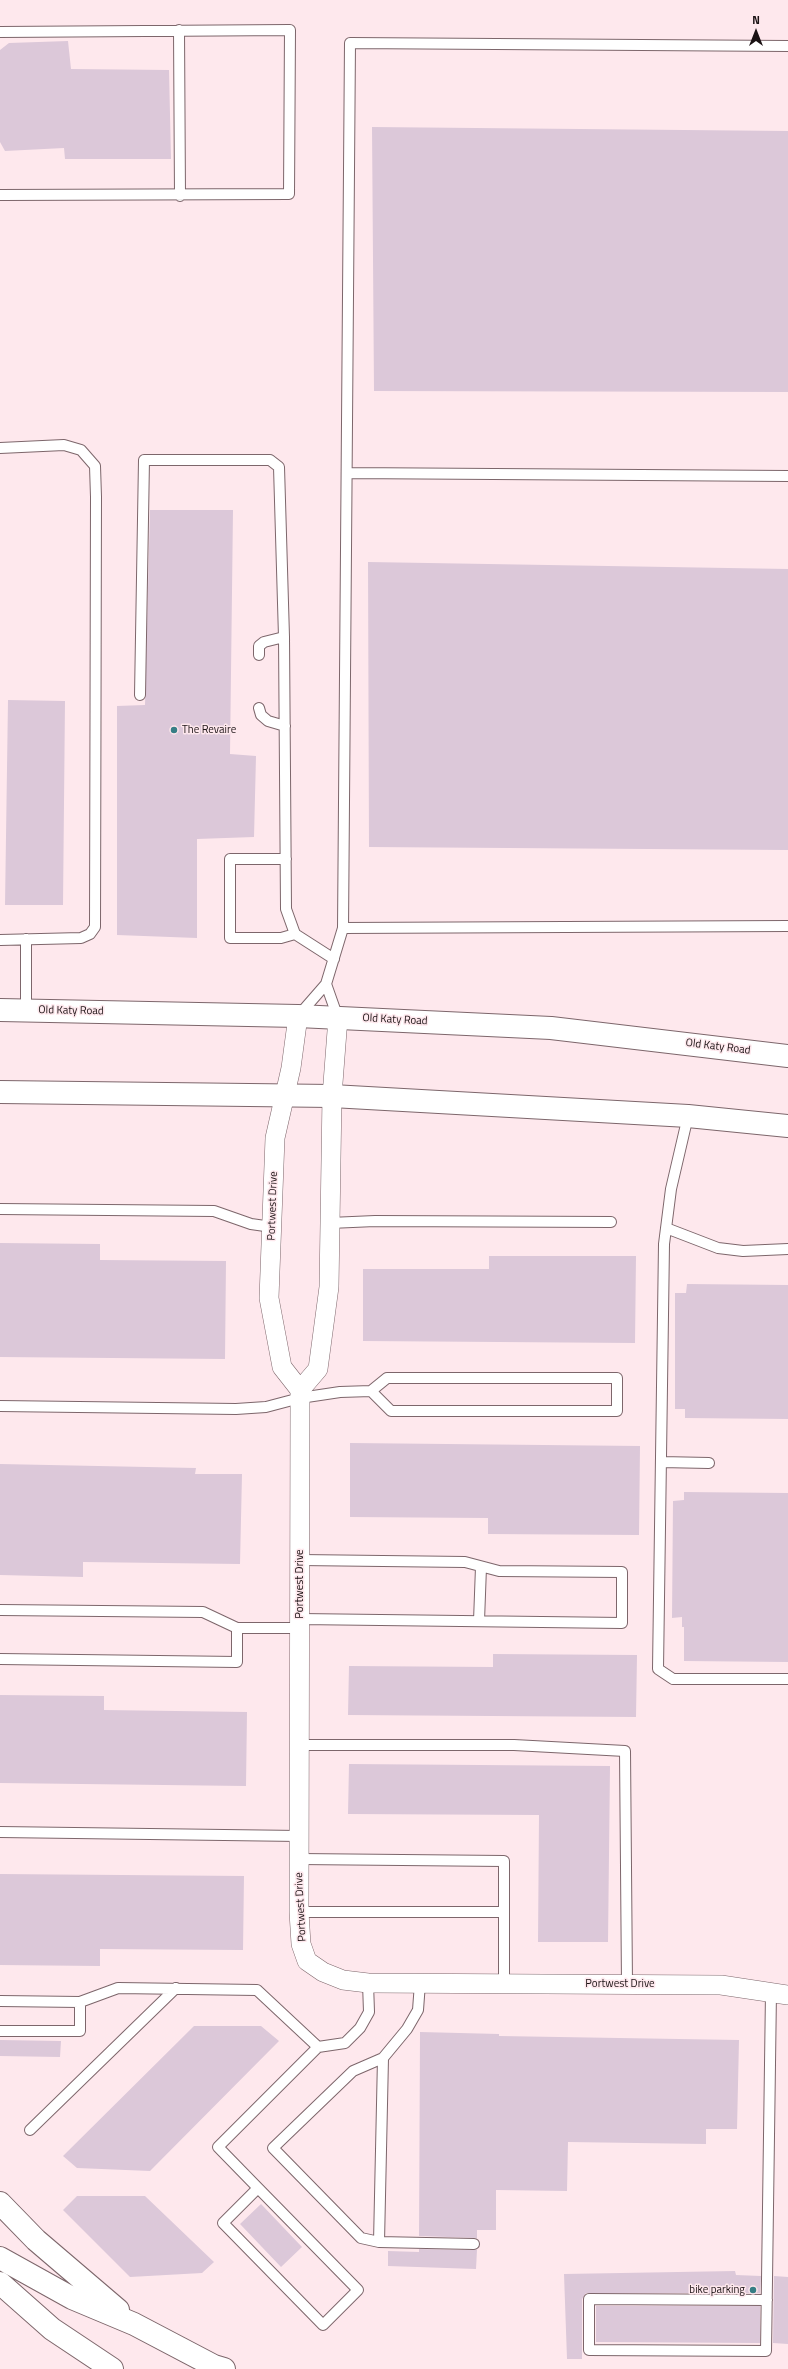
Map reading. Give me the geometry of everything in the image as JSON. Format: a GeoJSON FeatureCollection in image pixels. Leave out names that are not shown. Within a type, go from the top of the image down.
{"type":"FeatureCollection","features":[{"type":"Feature","properties":{"kind":"main road","name":"Old Katy Road"},"geometry":{"type":"LineString","coordinates":[[0,1010],[298,1016],[551,1028],[788,1056]]}},
{"type":"Feature","properties":{"kind":"main road"},"geometry":{"type":"LineString","coordinates":[[0,1092],[332,1096],[688,1116],[788,1126]]}},
{"type":"Feature","properties":{"kind":"main road"},"geometry":{"type":"LineString","coordinates":[[0,2203],[36,2240],[134,2324]]}},
{"type":"Feature","properties":{"kind":"main road"},"geometry":{"type":"LineString","coordinates":[[0,2258],[72,2298],[134,2324],[214,2366],[224,2369]]}},
{"type":"Feature","properties":{"kind":"main road"},"geometry":{"type":"LineString","coordinates":[[0,2283],[52,2329],[112,2369]]}},
{"type":"Feature","properties":{"kind":"street","name":"Portwest Drive"},"geometry":{"type":"LineString","coordinates":[[298,1016],[285,1095],[275,1138],[269,1298],[282,1367],[300,1394],[299,1912],[301,1944],[307,1961],[322,1972],[343,1980],[368,1983],[721,1985],[780,1994]]}},
{"type":"Feature","properties":{"kind":"street"},"geometry":{"type":"LineString","coordinates":[[300,1394],[318,1369],[329,1287],[332,1096],[338,1018]]}},
{"type":"Feature","properties":{"kind":"lane"},"geometry":{"type":"LineString","coordinates":[[179,30],[180,196]]}},
{"type":"Feature","properties":{"kind":"lane"},"geometry":{"type":"LineString","coordinates":[[0,32],[290,30],[289,194],[180,196],[0,195]]}},
{"type":"Feature","properties":{"kind":"lane"},"geometry":{"type":"LineString","coordinates":[[298,1016],[326,984],[343,928],[350,43],[788,46]]}},
{"type":"Feature","properties":{"kind":"lane"},"geometry":{"type":"LineString","coordinates":[[0,448],[64,445],[81,450],[95,466],[95,927],[90,934],[81,938],[0,940]]}},
{"type":"Feature","properties":{"kind":"lane"},"geometry":{"type":"LineString","coordinates":[[140,695],[144,460],[270,460],[279,467],[284,636],[286,908],[295,934],[334,959]]}},
{"type":"Feature","properties":{"kind":"lane"},"geometry":{"type":"LineString","coordinates":[[346,473],[788,476]]}},
{"type":"Feature","properties":{"kind":"lane"},"geometry":{"type":"LineString","coordinates":[[259,655],[259,646],[264,642],[284,636]]}},
{"type":"Feature","properties":{"kind":"lane"},"geometry":{"type":"LineString","coordinates":[[259,708],[261,715],[268,721],[285,726]]}},
{"type":"Feature","properties":{"kind":"lane"},"geometry":{"type":"LineString","coordinates":[[286,859],[230,859],[230,938],[280,938],[295,934]]}},
{"type":"Feature","properties":{"kind":"lane"},"geometry":{"type":"LineString","coordinates":[[343,928],[788,926]]}},
{"type":"Feature","properties":{"kind":"lane"},"geometry":{"type":"LineString","coordinates":[[26,939],[26,1010]]}},
{"type":"Feature","properties":{"kind":"lane"},"geometry":{"type":"LineString","coordinates":[[326,984],[338,1018]]}},
{"type":"Feature","properties":{"kind":"lane"},"geometry":{"type":"LineString","coordinates":[[688,1116],[671,1189],[666,1228],[658,1669],[673,1679],[788,1679]]}},
{"type":"Feature","properties":{"kind":"lane"},"geometry":{"type":"LineString","coordinates":[[0,1209],[214,1211],[251,1224],[272,1227]]}},
{"type":"Feature","properties":{"kind":"lane"},"geometry":{"type":"LineString","coordinates":[[330,1223],[375,1221],[611,1222]]}},
{"type":"Feature","properties":{"kind":"lane"},"geometry":{"type":"LineString","coordinates":[[666,1228],[718,1248],[743,1251],[788,1249]]}},
{"type":"Feature","properties":{"kind":"lane"},"geometry":{"type":"LineString","coordinates":[[0,1406],[236,1409],[266,1406],[300,1394],[371,1391],[388,1378],[617,1378],[617,1411],[391,1411],[371,1391]]}},
{"type":"Feature","properties":{"kind":"lane"},"geometry":{"type":"LineString","coordinates":[[661,1462],[709,1463]]}},
{"type":"Feature","properties":{"kind":"lane"},"geometry":{"type":"LineString","coordinates":[[0,1610],[203,1612],[237,1628],[300,1624],[479,1622],[622,1623],[622,1572],[499,1571],[465,1562],[300,1560]]}},
{"type":"Feature","properties":{"kind":"lane"},"geometry":{"type":"LineString","coordinates":[[479,1622],[481,1567]]}},
{"type":"Feature","properties":{"kind":"lane"},"geometry":{"type":"LineString","coordinates":[[0,1659],[237,1662],[237,1628]]}},
{"type":"Feature","properties":{"kind":"lane"},"geometry":{"type":"LineString","coordinates":[[299,1745],[514,1745],[625,1751],[627,1984]]}},
{"type":"Feature","properties":{"kind":"lane"},"geometry":{"type":"LineString","coordinates":[[0,1832],[299,1836]]}},
{"type":"Feature","properties":{"kind":"lane"},"geometry":{"type":"LineString","coordinates":[[299,1859],[504,1862],[504,1983]]}},
{"type":"Feature","properties":{"kind":"lane"},"geometry":{"type":"LineString","coordinates":[[299,1912],[504,1912]]}},
{"type":"Feature","properties":{"kind":"lane"},"geometry":{"type":"LineString","coordinates":[[258,2188],[223,2224],[323,2325],[358,2290],[218,2147],[318,2047],[346,2043],[360,2028],[370,2012],[368,1983]]}},
{"type":"Feature","properties":{"kind":"lane"},"geometry":{"type":"LineString","coordinates":[[420,1983],[418,2010],[407,2029],[383,2058],[352,2071],[273,2148],[361,2238],[379,2242],[474,2244]]}},
{"type":"Feature","properties":{"kind":"lane"},"geometry":{"type":"LineString","coordinates":[[0,2001],[80,2002],[118,1988],[257,1990],[318,2047]]}},
{"type":"Feature","properties":{"kind":"lane"},"geometry":{"type":"LineString","coordinates":[[30,2130],[176,1988]]}},
{"type":"Feature","properties":{"kind":"lane"},"geometry":{"type":"LineString","coordinates":[[767,2300],[589,2299],[589,2350],[766,2350],[780,1994]]}},
{"type":"Feature","properties":{"kind":"lane"},"geometry":{"type":"LineString","coordinates":[[0,2031],[80,2031],[80,2002]]}},
{"type":"Feature","properties":{"kind":"lane"},"geometry":{"type":"LineString","coordinates":[[379,2242],[383,2058]]}},
{"type":"Feature","properties":{"kind":"building"},"geometry":{"type":"Polygon","coordinates":[[[68,41],[71,69],[169,70],[171,159],[65,159],[64,148],[5,151],[0,142],[0,50],[9,43],[68,41]]]}},
{"type":"Feature","properties":{"kind":"building"},"geometry":{"type":"Polygon","coordinates":[[[372,127],[788,131],[788,392],[374,391],[372,127]]]}},
{"type":"Feature","properties":{"kind":"building","name":"The Revaire"},"geometry":{"type":"Polygon","coordinates":[[[150,510],[233,510],[230,754],[256,756],[254,837],[197,839],[197,938],[117,935],[117,706],[145,705],[150,510]]]}},
{"type":"Feature","properties":{"kind":"building"},"geometry":{"type":"Polygon","coordinates":[[[368,562],[788,569],[788,850],[369,847],[368,562]]]}},
{"type":"Feature","properties":{"kind":"building"},"geometry":{"type":"Polygon","coordinates":[[[8,700],[65,701],[63,905],[5,905],[8,700]]]}},
{"type":"Feature","properties":{"kind":"building"},"geometry":{"type":"Polygon","coordinates":[[[0,1243],[100,1244],[100,1260],[226,1261],[225,1359],[0,1357],[0,1243]]]}},
{"type":"Feature","properties":{"kind":"building"},"geometry":{"type":"Polygon","coordinates":[[[489,1256],[636,1256],[635,1343],[363,1341],[363,1269],[489,1269],[489,1256]]]}},
{"type":"Feature","properties":{"kind":"building"},"geometry":{"type":"Polygon","coordinates":[[[687,1284],[788,1285],[788,1419],[685,1418],[685,1409],[675,1409],[675,1293],[686,1293],[687,1284]]]}},
{"type":"Feature","properties":{"kind":"building"},"geometry":{"type":"Polygon","coordinates":[[[350,1443],[640,1446],[639,1535],[488,1534],[488,1518],[350,1517],[350,1443]]]}},
{"type":"Feature","properties":{"kind":"building"},"geometry":{"type":"Polygon","coordinates":[[[0,1464],[196,1468],[195,1474],[242,1474],[240,1564],[83,1562],[83,1577],[0,1575],[0,1464]]]}},
{"type":"Feature","properties":{"kind":"building"},"geometry":{"type":"Polygon","coordinates":[[[684,1492],[788,1493],[788,1662],[684,1661],[684,1627],[682,1627],[682,1617],[672,1618],[673,1501],[684,1500],[684,1492]]]}},
{"type":"Feature","properties":{"kind":"building"},"geometry":{"type":"Polygon","coordinates":[[[493,1654],[637,1655],[636,1717],[348,1715],[349,1666],[493,1667],[493,1654]]]}},
{"type":"Feature","properties":{"kind":"building"},"geometry":{"type":"Polygon","coordinates":[[[0,1695],[104,1696],[104,1710],[247,1712],[246,1786],[0,1783],[0,1695]]]}},
{"type":"Feature","properties":{"kind":"building"},"geometry":{"type":"Polygon","coordinates":[[[349,1764],[610,1766],[608,1942],[538,1942],[539,1815],[348,1814],[349,1764]]]}},
{"type":"Feature","properties":{"kind":"building"},"geometry":{"type":"Polygon","coordinates":[[[0,1874],[244,1876],[243,1950],[100,1949],[100,1966],[0,1965],[0,1874]]]}},
{"type":"Feature","properties":{"kind":"building"},"geometry":{"type":"Polygon","coordinates":[[[194,2026],[261,2026],[279,2041],[150,2171],[77,2168],[63,2156],[194,2026]]]}},
{"type":"Feature","properties":{"kind":"building"},"geometry":{"type":"Polygon","coordinates":[[[420,2032],[499,2034],[499,2036],[739,2040],[737,2129],[706,2129],[706,2144],[568,2142],[567,2191],[496,2190],[496,2230],[477,2230],[477,2238],[419,2236],[420,2032]]]}},
{"type":"Feature","properties":{"kind":"building"},"geometry":{"type":"Polygon","coordinates":[[[0,2040],[61,2041],[60,2057],[0,2056],[0,2040]]]}},
{"type":"Feature","properties":{"kind":"building"},"geometry":{"type":"Polygon","coordinates":[[[77,2196],[145,2196],[214,2262],[202,2273],[130,2277],[63,2210],[77,2196]]]}},
{"type":"Feature","properties":{"kind":"building"},"geometry":{"type":"Polygon","coordinates":[[[261,2204],[302,2247],[281,2267],[240,2224],[261,2204]]]}},
{"type":"Feature","properties":{"kind":"building"},"geometry":{"type":"Polygon","coordinates":[[[419,2249],[477,2250],[476,2269],[388,2266],[388,2251],[419,2252],[419,2249]]]}},
{"type":"Feature","properties":{"kind":"building"},"geometry":{"type":"Polygon","coordinates":[[[735,2271],[736,2275],[761,2276],[760,2293],[586,2293],[582,2299],[582,2359],[567,2359],[564,2274],[735,2271]]]}},
{"type":"Feature","properties":{"kind":"building"},"geometry":{"type":"Polygon","coordinates":[[[774,2276],[788,2277],[788,2344],[773,2343],[774,2276]]]}},
{"type":"Feature","properties":{"kind":"building"},"geometry":{"type":"Polygon","coordinates":[[[596,2306],[760,2306],[760,2343],[596,2342],[596,2306]]]}},
{"type":"Feature","properties":{"kind":"place","name":"The Revaire"},"geometry":{"type":"Point","coordinates":[174,730]}},
{"type":"Feature","properties":{"kind":"place","name":"bike parking"},"geometry":{"type":"Point","coordinates":[753,2290]}}]}
